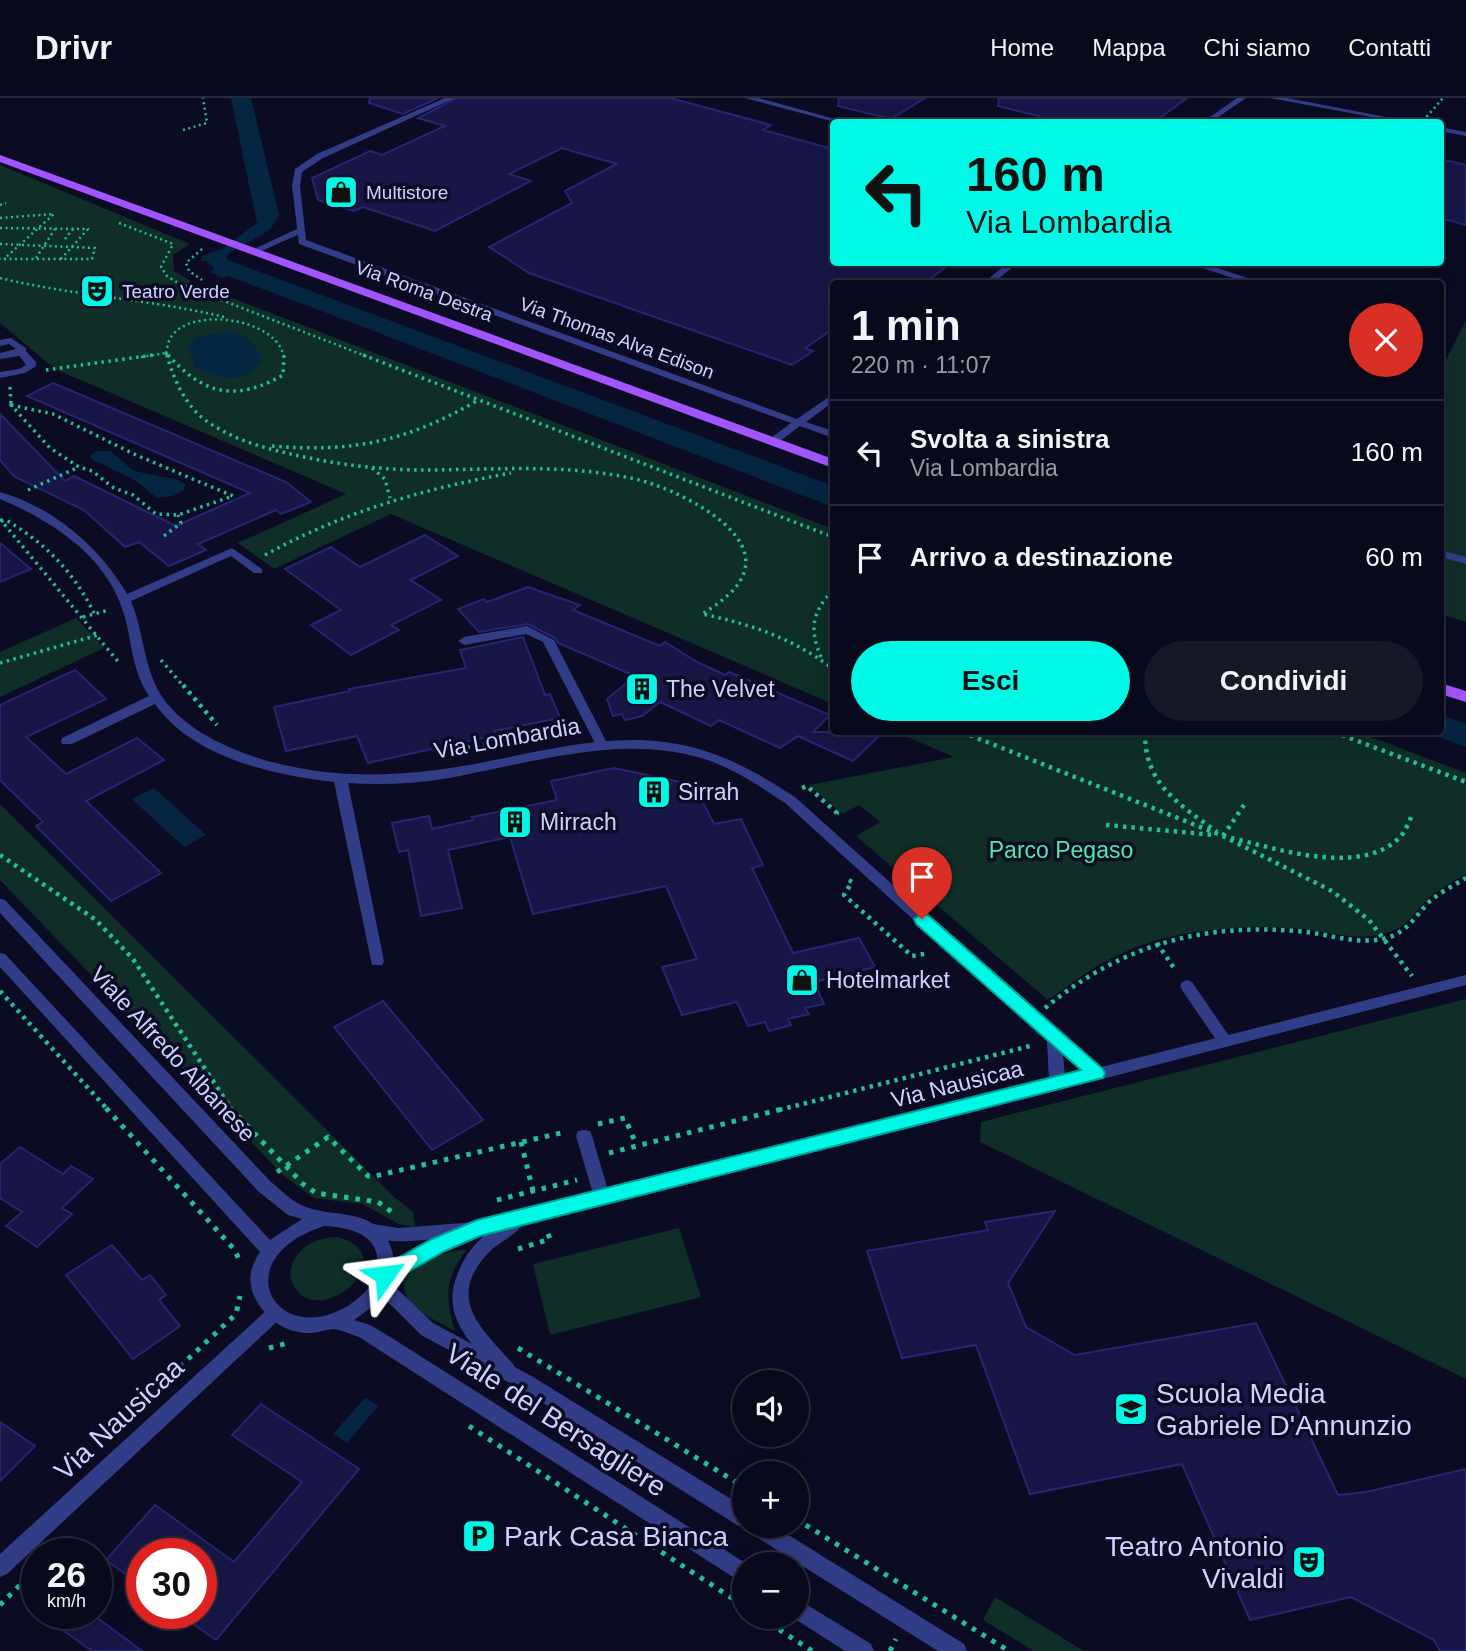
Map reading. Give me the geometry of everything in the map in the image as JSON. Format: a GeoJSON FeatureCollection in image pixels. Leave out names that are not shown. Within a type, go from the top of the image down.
{"type":"FeatureCollection","features":[{"type":"Feature","properties":{"kind":"main road","name":"Via Roma Destra"},"geometry":{"type":"LineString","coordinates":[[0,158],[830,463]]}},
{"type":"Feature","properties":{"kind":"main road"},"geometry":{"type":"LineString","coordinates":[[1444,689],[1466,697]]}},
{"type":"Feature","properties":{"kind":"street"},"geometry":{"type":"LineString","coordinates":[[251,250],[299,231],[301,212],[294,187],[298,171],[320,156],[451,98]]}},
{"type":"Feature","properties":{"kind":"street"},"geometry":{"type":"LineString","coordinates":[[749,98],[830,119]]}},
{"type":"Feature","properties":{"kind":"street"},"geometry":{"type":"LineString","coordinates":[[1211,119],[1242,98]]}},
{"type":"Feature","properties":{"kind":"street"},"geometry":{"type":"LineString","coordinates":[[1274,98],[1391,119]]}},
{"type":"Feature","properties":{"kind":"street"},"geometry":{"type":"LineString","coordinates":[[1444,130],[1466,134]]}},
{"type":"Feature","properties":{"kind":"street","name":"Via Thomas Alva Edison"},"geometry":{"type":"LineString","coordinates":[[299,231],[302,242],[830,434]]}},
{"type":"Feature","properties":{"kind":"street"},"geometry":{"type":"LineString","coordinates":[[991,280],[1010,266]]}},
{"type":"Feature","properties":{"kind":"street"},"geometry":{"type":"LineString","coordinates":[[1201,266],[1249,280]]}},
{"type":"Feature","properties":{"kind":"street"},"geometry":{"type":"LineString","coordinates":[[0,343],[11,341],[31,362],[30,366],[22,371],[0,374]]}},
{"type":"Feature","properties":{"kind":"street"},"geometry":{"type":"LineString","coordinates":[[0,356],[21,351]]}},
{"type":"Feature","properties":{"kind":"street"},"geometry":{"type":"LineString","coordinates":[[772,442],[830,399]]}},
{"type":"Feature","properties":{"kind":"street","name":"Via Lombardia"},"geometry":{"type":"LineString","coordinates":[[0,495],[63,526],[86,544],[102,564],[120,605],[142,671],[156,698],[184,727],[225,751],[276,768],[340,777],[380,779],[433,775],[599,739],[684,748],[724,761],[770,785],[1055,1039],[1097,1073]]}},
{"type":"Feature","properties":{"kind":"street"},"geometry":{"type":"LineString","coordinates":[[120,605],[232,551],[259,565]]}},
{"type":"Feature","properties":{"kind":"street"},"geometry":{"type":"LineString","coordinates":[[1444,553],[1466,561]]}},
{"type":"Feature","properties":{"kind":"street"},"geometry":{"type":"LineString","coordinates":[[464,641],[527,630],[548,640],[599,739]]}},
{"type":"Feature","properties":{"kind":"street"},"geometry":{"type":"LineString","coordinates":[[67,741],[156,698]]}},
{"type":"Feature","properties":{"kind":"street"},"geometry":{"type":"LineString","coordinates":[[340,777],[377,961]]}},
{"type":"Feature","properties":{"kind":"street","name":"Viale Alfredo Albanese"},"geometry":{"type":"LineString","coordinates":[[0,904],[265,1187],[294,1210],[324,1219]]}},
{"type":"Feature","properties":{"kind":"street"},"geometry":{"type":"LineString","coordinates":[[0,958],[270,1251]]}},
{"type":"Feature","properties":{"kind":"street","name":"Via Nausicaa"},"geometry":{"type":"LineString","coordinates":[[510,1373],[469,1327],[461,1308],[461,1290],[472,1261],[489,1241],[504,1229],[602,1197],[1466,980]]}},
{"type":"Feature","properties":{"kind":"street"},"geometry":{"type":"LineString","coordinates":[[1187,986],[1224,1040]]}},
{"type":"Feature","properties":{"kind":"street"},"geometry":{"type":"LineString","coordinates":[[1055,1039],[1057,1084]]}},
{"type":"Feature","properties":{"kind":"street"},"geometry":{"type":"LineString","coordinates":[[581,1131],[602,1197]]}},
{"type":"Feature","properties":{"kind":"street","name":"Via Nausicaa"},"geometry":{"type":"LineString","coordinates":[[373,1231],[400,1235],[477,1228],[542,1218]]}},
{"type":"Feature","properties":{"kind":"street"},"geometry":{"type":"LineString","coordinates":[[324,1219],[345,1219],[373,1231],[384,1248],[383,1280],[369,1302],[353,1314],[335,1322],[313,1326],[292,1322],[275,1313],[266,1303],[260,1290],[263,1261],[288,1232],[305,1223],[324,1219]]}},
{"type":"Feature","properties":{"kind":"street","name":"Via Nausicaa"},"geometry":{"type":"LineString","coordinates":[[383,1280],[438,1245],[477,1228]]}},
{"type":"Feature","properties":{"kind":"street","name":"Viale del Bersagliere"},"geometry":{"type":"LineString","coordinates":[[383,1280],[427,1329],[510,1373],[732,1511]]}},
{"type":"Feature","properties":{"kind":"street","name":"Via Nausicaa"},"geometry":{"type":"LineString","coordinates":[[0,1567],[275,1313]]}},
{"type":"Feature","properties":{"kind":"street","name":"Viale del Bersagliere"},"geometry":{"type":"LineString","coordinates":[[335,1322],[364,1331],[386,1344],[732,1566]]}},
{"type":"Feature","properties":{"kind":"street"},"geometry":{"type":"LineString","coordinates":[[776,1538],[957,1651]]}},
{"type":"Feature","properties":{"kind":"street"},"geometry":{"type":"LineString","coordinates":[[809,1616],[863,1651]]}},
{"type":"Feature","properties":{"kind":"path"},"geometry":{"type":"LineString","coordinates":[[183,130],[207,123],[203,98]]}},
{"type":"Feature","properties":{"kind":"path"},"geometry":{"type":"LineString","coordinates":[[1425,119],[1443,98]]}},
{"type":"Feature","properties":{"kind":"path"},"geometry":{"type":"LineString","coordinates":[[0,205],[6,203]]}},
{"type":"Feature","properties":{"kind":"path"},"geometry":{"type":"LineString","coordinates":[[0,219],[54,214],[2,259]]}},
{"type":"Feature","properties":{"kind":"path"},"geometry":{"type":"LineString","coordinates":[[6,218],[1,230],[88,229],[61,259]]}},
{"type":"Feature","properties":{"kind":"path"},"geometry":{"type":"LineString","coordinates":[[113,220],[173,244],[165,255],[162,267],[167,276],[178,283],[830,536]]}},
{"type":"Feature","properties":{"kind":"path"},"geometry":{"type":"LineString","coordinates":[[36,259],[55,229]]}},
{"type":"Feature","properties":{"kind":"path"},"geometry":{"type":"LineString","coordinates":[[65,239],[73,229]]}},
{"type":"Feature","properties":{"kind":"path"},"geometry":{"type":"LineString","coordinates":[[202,280],[189,271],[186,263],[196,252],[226,240]]}},
{"type":"Feature","properties":{"kind":"path"},"geometry":{"type":"LineString","coordinates":[[0,244],[95,248],[92,259],[2,259]]}},
{"type":"Feature","properties":{"kind":"path"},"geometry":{"type":"LineString","coordinates":[[0,278],[33,286],[183,307],[229,318],[271,334],[285,354],[286,364],[283,375],[255,390],[222,391],[188,376],[166,353]]}},
{"type":"Feature","properties":{"kind":"path"},"geometry":{"type":"LineString","coordinates":[[229,318],[197,322],[185,327],[168,342],[166,353],[183,394],[203,418],[254,443],[309,458],[371,468],[594,473],[667,488],[695,501],[733,533],[743,548],[746,559],[742,579],[724,600],[702,614],[769,630],[830,666]]}},
{"type":"Feature","properties":{"kind":"path"},"geometry":{"type":"LineString","coordinates":[[37,372],[166,353]]}},
{"type":"Feature","properties":{"kind":"path"},"geometry":{"type":"LineString","coordinates":[[9,383],[11,405],[50,448],[79,467],[92,471],[114,488],[133,495],[156,514],[178,515],[233,496],[124,449],[50,413],[24,404],[11,405]]}},
{"type":"Feature","properties":{"kind":"path"},"geometry":{"type":"LineString","coordinates":[[254,443],[313,451],[382,443],[415,433],[460,412],[478,400]]}},
{"type":"Feature","properties":{"kind":"path"},"geometry":{"type":"LineString","coordinates":[[38,486],[79,467]]}},
{"type":"Feature","properties":{"kind":"path"},"geometry":{"type":"LineString","coordinates":[[371,468],[385,479],[390,498]]}},
{"type":"Feature","properties":{"kind":"path"},"geometry":{"type":"LineString","coordinates":[[259,565],[308,530],[390,498],[525,471]]}},
{"type":"Feature","properties":{"kind":"path"},"geometry":{"type":"LineString","coordinates":[[164,536],[181,523],[178,515]]}},
{"type":"Feature","properties":{"kind":"path"},"geometry":{"type":"LineString","coordinates":[[1,520],[6,520],[37,539],[55,554],[73,574],[94,613]]}},
{"type":"Feature","properties":{"kind":"path"},"geometry":{"type":"LineString","coordinates":[[1,520],[119,661],[122,670]]}},
{"type":"Feature","properties":{"kind":"path"},"geometry":{"type":"LineString","coordinates":[[823,660],[811,627],[816,608],[830,593]]}},
{"type":"Feature","properties":{"kind":"path"},"geometry":{"type":"LineString","coordinates":[[83,617],[110,609],[111,612],[120,605]]}},
{"type":"Feature","properties":{"kind":"path"},"geometry":{"type":"LineString","coordinates":[[0,663],[26,654],[69,646],[98,635]]}},
{"type":"Feature","properties":{"kind":"path"},"geometry":{"type":"LineString","coordinates":[[159,657],[222,729]]}},
{"type":"Feature","properties":{"kind":"path"},"geometry":{"type":"LineString","coordinates":[[460,761],[456,750],[557,729],[562,739],[599,739]]}},
{"type":"Feature","properties":{"kind":"path"},"geometry":{"type":"LineString","coordinates":[[970,735],[1223,836],[1332,891],[1369,920],[1415,980]]}},
{"type":"Feature","properties":{"kind":"path"},"geometry":{"type":"LineString","coordinates":[[1144,735],[1143,744],[1148,766],[1160,786],[1223,836]]}},
{"type":"Feature","properties":{"kind":"path"},"geometry":{"type":"LineString","coordinates":[[1342,735],[1466,782]]}},
{"type":"Feature","properties":{"kind":"path"},"geometry":{"type":"LineString","coordinates":[[799,789],[807,786],[837,813],[831,817],[841,826]]}},
{"type":"Feature","properties":{"kind":"path"},"geometry":{"type":"LineString","coordinates":[[1223,836],[1246,802]]}},
{"type":"Feature","properties":{"kind":"path"},"geometry":{"type":"LineString","coordinates":[[1106,825],[1223,836],[1297,854],[1359,856],[1388,847],[1399,839],[1413,813]]}},
{"type":"Feature","properties":{"kind":"path"},"geometry":{"type":"LineString","coordinates":[[0,855],[96,920],[133,959],[225,1103],[285,1167],[316,1193],[378,1202],[396,1215]]}},
{"type":"Feature","properties":{"kind":"path"},"geometry":{"type":"LineString","coordinates":[[842,873],[852,882],[844,895],[912,956],[928,952],[935,958]]}},
{"type":"Feature","properties":{"kind":"path"},"geometry":{"type":"LineString","coordinates":[[1045,1008],[1082,978],[1112,961],[1157,943],[1193,934],[1249,929],[1297,930],[1354,941],[1383,939],[1408,929],[1433,899],[1466,878]]}},
{"type":"Feature","properties":{"kind":"path"},"geometry":{"type":"LineString","coordinates":[[1157,943],[1171,962]]}},
{"type":"Feature","properties":{"kind":"path"},"geometry":{"type":"LineString","coordinates":[[0,991],[234,1249],[242,1266]]}},
{"type":"Feature","properties":{"kind":"path"},"geometry":{"type":"LineString","coordinates":[[1035,999],[1055,1017]]}},
{"type":"Feature","properties":{"kind":"path"},"geometry":{"type":"LineString","coordinates":[[609,1152],[1031,1045],[1021,1037]]}},
{"type":"Feature","properties":{"kind":"path"},"geometry":{"type":"LineString","coordinates":[[285,1167],[328,1137],[368,1176],[581,1131],[625,1118],[636,1144]]}},
{"type":"Feature","properties":{"kind":"path"},"geometry":{"type":"LineString","coordinates":[[521,1142],[531,1185]]}},
{"type":"Feature","properties":{"kind":"path"},"geometry":{"type":"LineString","coordinates":[[511,1252],[550,1239],[542,1218]]}},
{"type":"Feature","properties":{"kind":"path"},"geometry":{"type":"LineString","coordinates":[[118,1425],[236,1314],[241,1290]]}},
{"type":"Feature","properties":{"kind":"path"},"geometry":{"type":"LineString","coordinates":[[266,1348],[300,1342]]}},
{"type":"Feature","properties":{"kind":"path"},"geometry":{"type":"LineString","coordinates":[[509,1342],[732,1480]]}},
{"type":"Feature","properties":{"kind":"path"},"geometry":{"type":"LineString","coordinates":[[460,1420],[732,1598]]}},
{"type":"Feature","properties":{"kind":"path"},"geometry":{"type":"LineString","coordinates":[[809,1528],[1009,1651]]}},
{"type":"Feature","properties":{"kind":"path"},"geometry":{"type":"LineString","coordinates":[[0,1605],[21,1584]]}},
{"type":"Feature","properties":{"kind":"path"},"geometry":{"type":"LineString","coordinates":[[778,1629],[812,1651]]}},
{"type":"Feature","properties":{"kind":"green space"},"geometry":{"type":"Polygon","coordinates":[[[0,165],[190,244],[173,255],[174,271],[198,285],[830,528],[830,703],[391,514],[274,569],[238,543],[346,494],[55,369],[0,323],[0,165]]]}},
{"type":"Feature","properties":{"kind":"green space"},"geometry":{"type":"Polygon","coordinates":[[[1466,320],[1466,622],[1444,615],[1444,364],[1466,320]]]}},
{"type":"Feature","properties":{"kind":"green space"},"geometry":{"type":"Polygon","coordinates":[[[76,618],[104,648],[0,697],[0,652],[76,618]]]}},
{"type":"Feature","properties":{"kind":"green space","name":"Parco Pegaso"},"geometry":{"type":"Polygon","coordinates":[[[903,735],[1366,735],[1466,773],[1466,874],[1434,894],[1409,920],[1391,931],[1359,937],[1268,927],[1222,929],[1176,936],[1131,949],[1110,959],[1048,1000],[856,836],[880,822],[859,805],[842,814],[809,785],[954,757],[903,735]]]}},
{"type":"Feature","properties":{"kind":"green space"},"geometry":{"type":"Polygon","coordinates":[[[0,804],[393,1196],[413,1212],[415,1227],[399,1224],[362,1204],[314,1198],[284,1176],[0,880],[0,804]]]}},
{"type":"Feature","properties":{"kind":"green space"},"geometry":{"type":"Polygon","coordinates":[[[1466,999],[1466,1379],[980,1142],[981,1122],[1466,999]]]}},
{"type":"Feature","properties":{"kind":"green space"},"geometry":{"type":"Polygon","coordinates":[[[679,1228],[701,1297],[550,1335],[533,1264],[679,1228]]]}},
{"type":"Feature","properties":{"kind":"green space"},"geometry":{"type":"Polygon","coordinates":[[[338,1237],[358,1247],[364,1261],[359,1276],[348,1289],[332,1298],[315,1300],[300,1294],[290,1276],[291,1267],[299,1252],[313,1242],[338,1237]]]}},
{"type":"Feature","properties":{"kind":"green space"},"geometry":{"type":"Polygon","coordinates":[[[467,1249],[450,1279],[448,1298],[455,1331],[413,1305],[406,1296],[404,1285],[406,1276],[419,1263],[467,1249]]]}},
{"type":"Feature","properties":{"kind":"green space"},"geometry":{"type":"Polygon","coordinates":[[[995,1597],[1084,1651],[1034,1651],[983,1620],[995,1597]]]}},
{"type":"Feature","properties":{"kind":"water"},"geometry":{"type":"Polygon","coordinates":[[[231,98],[251,98],[279,215],[270,230],[231,252],[226,257],[228,260],[830,485],[830,506],[311,307],[228,276],[223,278],[210,272],[215,269],[207,261],[201,261],[202,256],[222,249],[257,223],[231,98]]]}},
{"type":"Feature","properties":{"kind":"water"},"geometry":{"type":"Polygon","coordinates":[[[226,331],[248,339],[262,358],[256,367],[240,377],[213,375],[195,367],[188,347],[195,338],[226,331]]]}},
{"type":"Feature","properties":{"kind":"water"},"geometry":{"type":"Polygon","coordinates":[[[97,451],[110,451],[134,471],[179,480],[185,484],[184,489],[173,496],[157,498],[135,480],[93,460],[90,456],[97,451]]]}},
{"type":"Feature","properties":{"kind":"water"},"geometry":{"type":"Polygon","coordinates":[[[1444,716],[1466,724],[1466,747],[1433,735],[1444,735],[1444,716]]]}},
{"type":"Feature","properties":{"kind":"water"},"geometry":{"type":"Polygon","coordinates":[[[154,788],[206,835],[184,847],[132,799],[154,788]]]}},
{"type":"Feature","properties":{"kind":"water"},"geometry":{"type":"Polygon","coordinates":[[[365,1398],[378,1406],[347,1443],[333,1434],[365,1398]]]}},
{"type":"Feature","properties":{"kind":"building"},"geometry":{"type":"Polygon","coordinates":[[[370,98],[438,98],[403,114],[369,103],[370,98]]]}},
{"type":"Feature","properties":{"kind":"building"},"geometry":{"type":"Polygon","coordinates":[[[457,98],[670,98],[771,125],[763,130],[830,148],[830,266],[948,266],[928,280],[830,280],[830,331],[805,348],[813,351],[792,365],[529,273],[489,247],[572,203],[565,191],[617,164],[562,148],[509,174],[531,181],[435,231],[363,207],[354,211],[318,200],[312,178],[370,151],[382,155],[445,126],[418,118],[457,98]]]}},
{"type":"Feature","properties":{"kind":"building"},"geometry":{"type":"Polygon","coordinates":[[[839,98],[925,98],[891,119],[838,106],[839,98]]]}},
{"type":"Feature","properties":{"kind":"building"},"geometry":{"type":"Polygon","coordinates":[[[999,98],[1187,98],[1158,119],[1034,119],[1039,116],[998,106],[999,98]]]}},
{"type":"Feature","properties":{"kind":"building"},"geometry":{"type":"Polygon","coordinates":[[[1444,160],[1466,165],[1466,225],[1444,219],[1444,160]]]}},
{"type":"Feature","properties":{"kind":"building"},"geometry":{"type":"Polygon","coordinates":[[[53,383],[286,482],[311,502],[281,514],[276,510],[198,544],[206,550],[169,566],[139,542],[125,547],[84,510],[15,477],[0,460],[0,414],[65,481],[74,476],[176,526],[250,493],[27,396],[53,383]]]}},
{"type":"Feature","properties":{"kind":"building"},"geometry":{"type":"Polygon","coordinates":[[[425,535],[458,556],[411,580],[441,600],[391,625],[399,630],[351,655],[311,625],[341,610],[285,569],[331,547],[360,567],[425,535]]]}},
{"type":"Feature","properties":{"kind":"building"},"geometry":{"type":"Polygon","coordinates":[[[0,543],[31,569],[0,582],[0,543]]]}},
{"type":"Feature","properties":{"kind":"building"},"geometry":{"type":"Polygon","coordinates":[[[528,587],[580,605],[573,610],[660,646],[665,642],[697,662],[725,675],[729,672],[830,715],[813,732],[830,732],[830,735],[880,735],[853,761],[798,736],[780,748],[719,720],[711,726],[660,702],[642,716],[625,720],[622,714],[613,716],[607,699],[635,676],[558,643],[555,638],[528,624],[479,632],[458,609],[484,599],[487,602],[528,587]]]}},
{"type":"Feature","properties":{"kind":"building"},"geometry":{"type":"Polygon","coordinates":[[[523,637],[545,695],[550,694],[560,718],[494,731],[496,735],[368,763],[357,736],[286,751],[274,707],[350,691],[349,689],[466,668],[460,650],[523,637]]]}},
{"type":"Feature","properties":{"kind":"building"},"geometry":{"type":"Polygon","coordinates":[[[75,670],[106,699],[26,737],[66,774],[137,738],[164,760],[86,801],[161,873],[111,901],[36,826],[43,822],[0,780],[0,705],[75,670]]]}},
{"type":"Feature","properties":{"kind":"building"},"geometry":{"type":"Polygon","coordinates":[[[614,768],[694,785],[714,824],[741,819],[763,865],[752,868],[793,953],[859,938],[875,967],[814,982],[824,1004],[805,1008],[809,1014],[788,1019],[791,1025],[769,1031],[765,1022],[748,1026],[737,1002],[682,1015],[662,967],[697,959],[666,886],[533,914],[510,837],[448,850],[462,908],[421,916],[408,850],[399,852],[392,823],[429,816],[432,829],[473,820],[472,817],[557,800],[551,781],[614,768]]]}},
{"type":"Feature","properties":{"kind":"building"},"geometry":{"type":"Polygon","coordinates":[[[383,1001],[483,1120],[432,1150],[334,1027],[383,1001]]]}},
{"type":"Feature","properties":{"kind":"building"},"geometry":{"type":"Polygon","coordinates":[[[20,1147],[63,1174],[71,1166],[93,1179],[62,1208],[72,1214],[37,1247],[6,1226],[22,1212],[0,1198],[0,1164],[20,1147]]]}},
{"type":"Feature","properties":{"kind":"building"},"geometry":{"type":"Polygon","coordinates":[[[1055,1211],[1008,1283],[1026,1327],[1075,1355],[1256,1323],[1338,1495],[1366,1492],[1466,1469],[1466,1651],[1440,1651],[1434,1640],[1351,1597],[1250,1620],[1182,1464],[1030,1494],[976,1345],[902,1358],[867,1251],[988,1230],[985,1222],[1055,1211]]]}},
{"type":"Feature","properties":{"kind":"building"},"geometry":{"type":"Polygon","coordinates":[[[112,1245],[142,1280],[150,1275],[166,1295],[159,1300],[180,1326],[133,1359],[66,1275],[112,1245]]]}},
{"type":"Feature","properties":{"kind":"building"},"geometry":{"type":"Polygon","coordinates":[[[261,1404],[359,1469],[216,1640],[200,1629],[217,1629],[217,1550],[234,1562],[302,1482],[232,1435],[261,1404]]]}},
{"type":"Feature","properties":{"kind":"building"},"geometry":{"type":"Polygon","coordinates":[[[0,1422],[35,1446],[0,1481],[0,1422]]]}},
{"type":"Feature","properties":{"kind":"building"},"geometry":{"type":"Polygon","coordinates":[[[155,1505],[201,1538],[126,1538],[126,1574],[112,1564],[112,1553],[155,1505]]]}},
{"type":"Feature","properties":{"kind":"building"},"geometry":{"type":"Polygon","coordinates":[[[112,1629],[142,1651],[92,1651],[64,1631],[112,1629]]]}},
{"type":"Feature","properties":{"kind":"place","name":"Multistore"},"geometry":{"type":"Point","coordinates":[341,192]}},
{"type":"Feature","properties":{"kind":"place","name":"Teatro Verde"},"geometry":{"type":"Point","coordinates":[97,291]}},
{"type":"Feature","properties":{"kind":"place","name":"The Velvet"},"geometry":{"type":"Point","coordinates":[642,689]}},
{"type":"Feature","properties":{"kind":"place","name":"Sirrah"},"geometry":{"type":"Point","coordinates":[654,792]}},
{"type":"Feature","properties":{"kind":"place","name":"Mirrach"},"geometry":{"type":"Point","coordinates":[515,822]}},
{"type":"Feature","properties":{"kind":"place","name":"Hotelmarket"},"geometry":{"type":"Point","coordinates":[802,980]}},
{"type":"Feature","properties":{"kind":"place","name":"Scuola Media Gabriele D'Annunzio"},"geometry":{"type":"Point","coordinates":[1131,1409]}},
{"type":"Feature","properties":{"kind":"place","name":"Park Casa Bianca"},"geometry":{"type":"Point","coordinates":[479,1536]}},
{"type":"Feature","properties":{"kind":"place","name":"Teatro Antonio Vivaldi"},"geometry":{"type":"Point","coordinates":[1309,1562]}},
{"type":"Feature","properties":{"kind":"route"},"geometry":{"type":"LineString","coordinates":[[385,1275],[438,1245],[477,1228],[970,1107],[1097,1073],[1055,1039],[922,919]]}}]}
